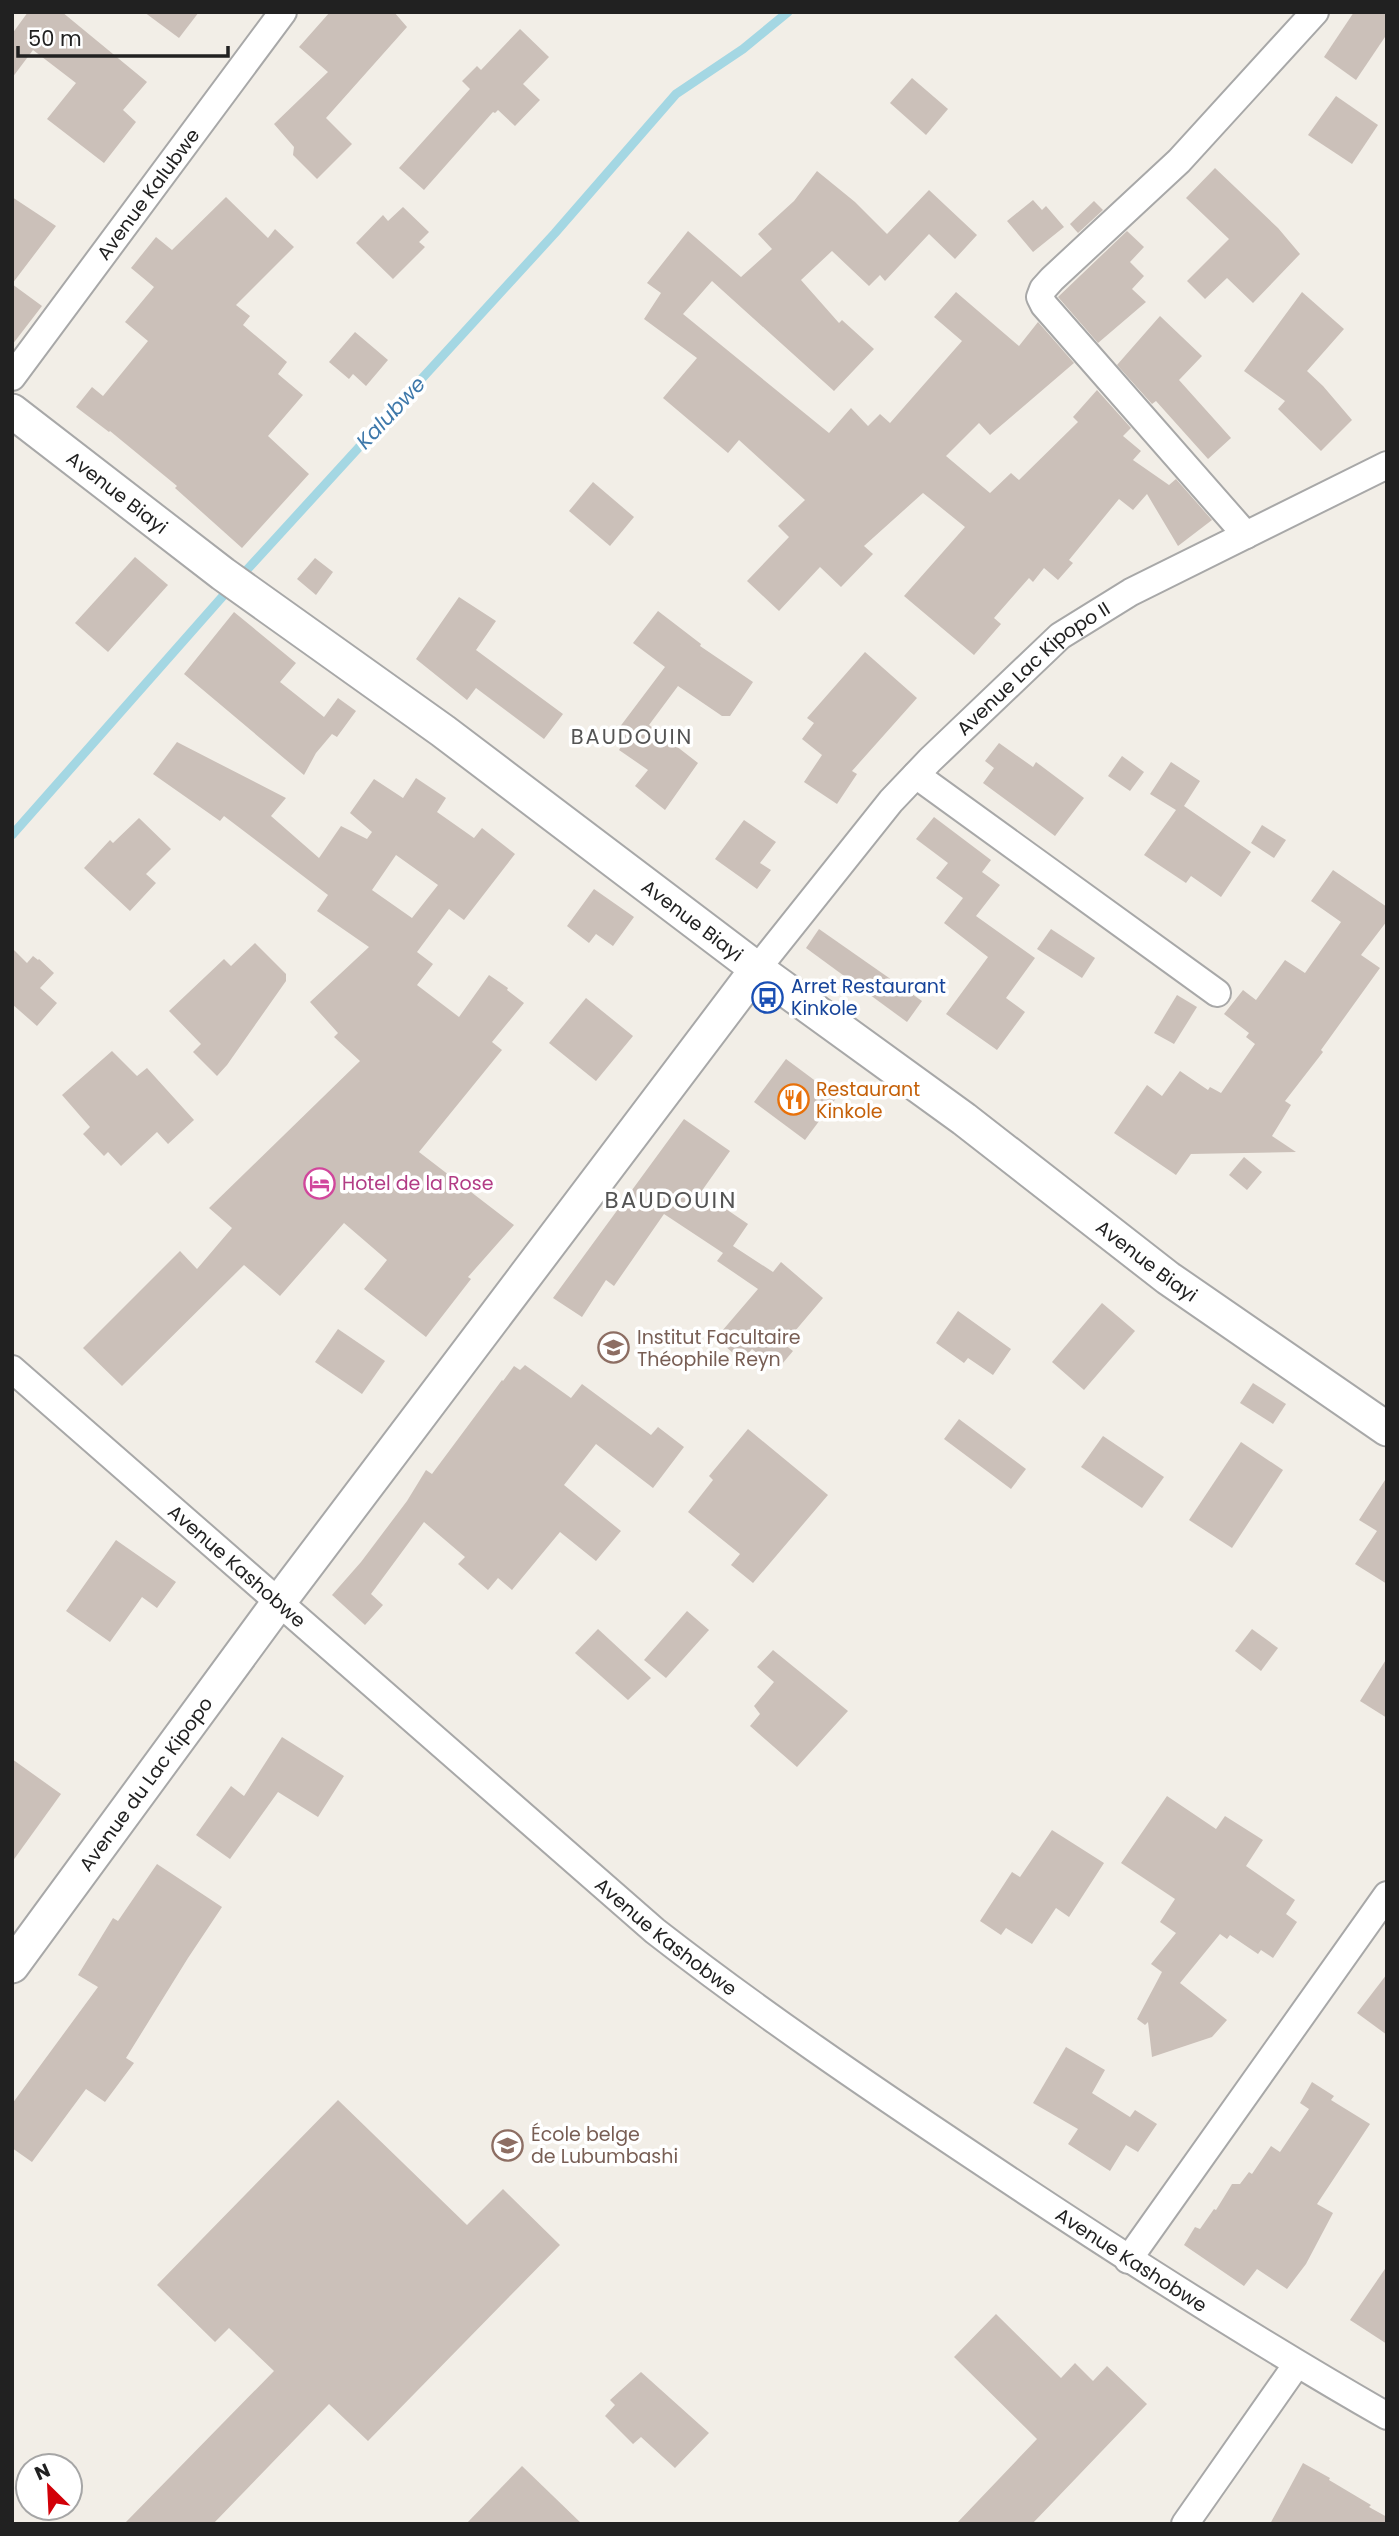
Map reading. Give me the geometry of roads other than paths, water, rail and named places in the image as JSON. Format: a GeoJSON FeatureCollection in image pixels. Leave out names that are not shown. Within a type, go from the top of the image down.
{"type":"FeatureCollection","features":[{"type":"Feature","properties":{"kind":"street","name":"Avenue Kalubwe"},"geometry":{"type":"LineString","coordinates":[[12,377],[283,12]]}},
{"type":"Feature","properties":{"kind":"street"},"geometry":{"type":"LineString","coordinates":[[1246,535],[1040,297],[1052,279],[1179,161],[1315,12]]}},
{"type":"Feature","properties":{"kind":"street","name":"Avenue Biayi"},"geometry":{"type":"LineString","coordinates":[[12,411],[230,579],[443,731],[757,969],[964,1119],[1168,1278],[1387,1429]]}},
{"type":"Feature","properties":{"kind":"street","name":"Avenue Lac Kipopo II"},"geometry":{"type":"LineString","coordinates":[[757,969],[891,802],[1020,672],[1060,636],[1131,592],[1387,465]]}},
{"type":"Feature","properties":{"kind":"street"},"geometry":{"type":"LineString","coordinates":[[916,775],[1217,993]]}},
{"type":"Feature","properties":{"kind":"street","name":"Avenue du Lac Kipopo"},"geometry":{"type":"LineString","coordinates":[[12,1966],[279,1602],[757,969]]}},
{"type":"Feature","properties":{"kind":"street","name":"Avenue Kashobwe"},"geometry":{"type":"LineString","coordinates":[[12,1369],[655,1931],[725,1986],[835,2064],[1128,2260],[1387,2416]]}},
{"type":"Feature","properties":{"kind":"street"},"geometry":{"type":"LineString","coordinates":[[1128,2260],[1387,1895]]}},
{"type":"Feature","properties":{"kind":"street"},"geometry":{"type":"LineString","coordinates":[[1185,2524],[1297,2364]]}},
{"type":"Feature","properties":{"kind":"waterway","name":"Kalubwe"},"geometry":{"type":"LineString","coordinates":[[12,835],[223,596],[555,233],[676,94],[743,49],[788,12]]}},
{"type":"Feature","properties":{"kind":"place","name":"Arret Restaurant Kinkole"},"geometry":{"type":"Point","coordinates":[768,997]}},
{"type":"Feature","properties":{"kind":"place","name":"Restaurant Kinkole"},"geometry":{"type":"Point","coordinates":[793,1100]}},
{"type":"Feature","properties":{"kind":"place","name":"Hotel de la Rose"},"geometry":{"type":"Point","coordinates":[319,1183]}},
{"type":"Feature","properties":{"kind":"place","name":"Institut Facultaire Théophile Reyn"},"geometry":{"type":"Point","coordinates":[614,1348]}},
{"type":"Feature","properties":{"kind":"place","name":"École belge de Lubumbashi"},"geometry":{"type":"Point","coordinates":[508,2145]}},
{"type":"Feature","properties":{"kind":"district","name":"BAUDOUIN"},"geometry":{"type":"Point","coordinates":[632,737]}},
{"type":"Feature","properties":{"kind":"district","name":"BAUDOUIN"},"geometry":{"type":"Point","coordinates":[671,1200]}}]}
